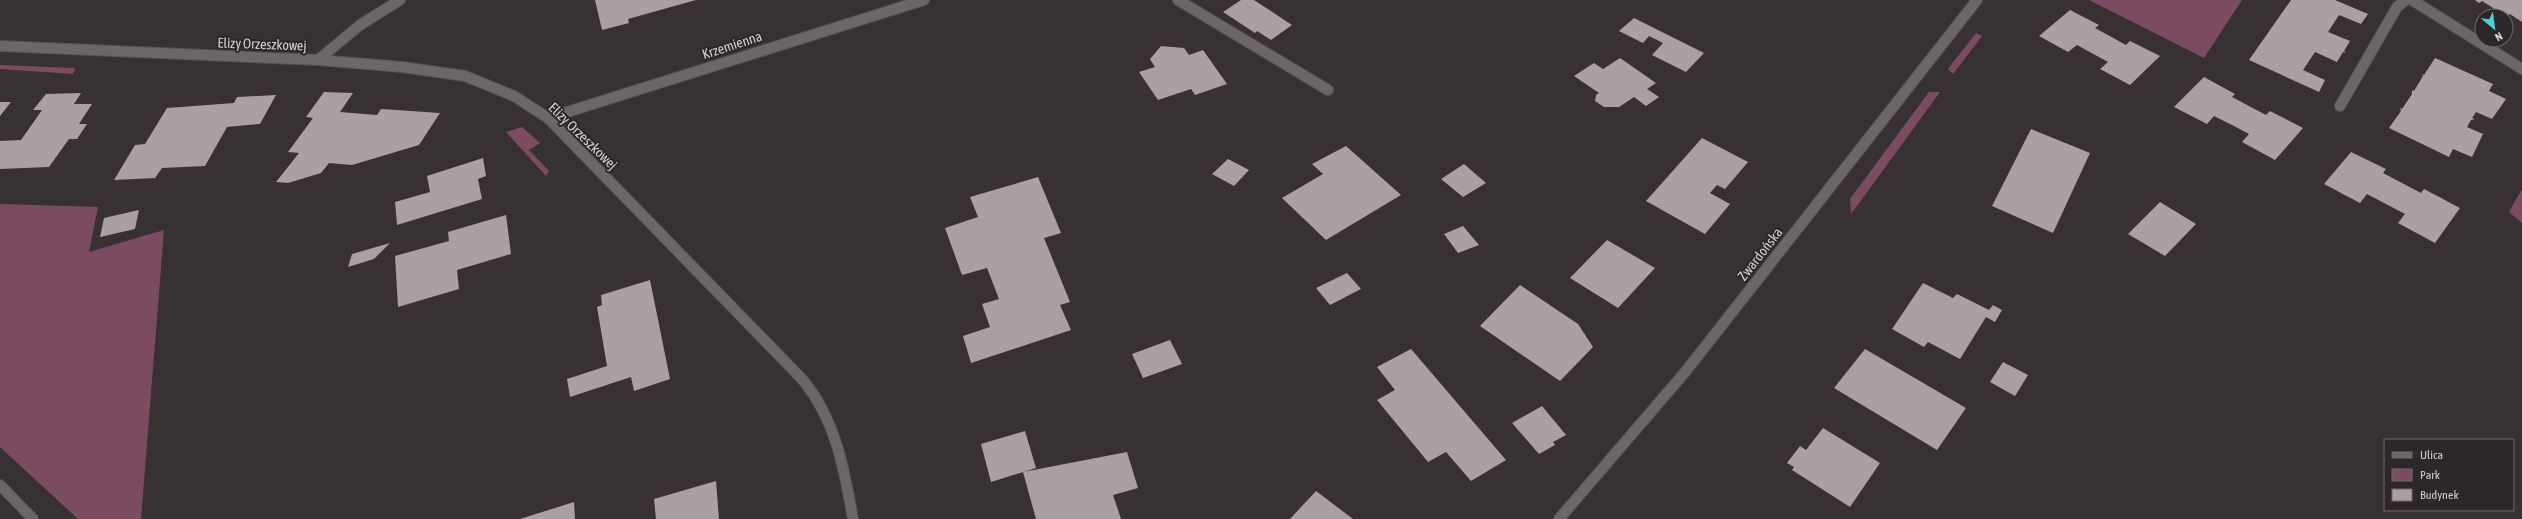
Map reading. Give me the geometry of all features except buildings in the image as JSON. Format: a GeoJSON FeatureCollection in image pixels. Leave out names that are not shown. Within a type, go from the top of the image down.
{"type":"FeatureCollection","features":[{"type":"Feature","properties":{"kind":"street"},"geometry":{"type":"LineString","coordinates":[[318,60],[360,25],[400,0]]}},
{"type":"Feature","properties":{"kind":"street","name":"Krzemienna"},"geometry":{"type":"LineString","coordinates":[[548,118],[924,0]]}},
{"type":"Feature","properties":{"kind":"street"},"geometry":{"type":"LineString","coordinates":[[1178,0],[1328,90]]}},
{"type":"Feature","properties":{"kind":"street","name":"Zwardońska"},"geometry":{"type":"LineString","coordinates":[[1559,519],[1686,371],[1977,0]]}},
{"type":"Feature","properties":{"kind":"street"},"geometry":{"type":"LineString","coordinates":[[2340,106],[2397,7],[2406,0]]}},
{"type":"Feature","properties":{"kind":"street"},"geometry":{"type":"LineString","coordinates":[[2412,0],[2522,69]]}},
{"type":"Feature","properties":{"kind":"street","name":"Elizy Orzeszkowej"},"geometry":{"type":"LineString","coordinates":[[0,46],[318,60],[464,76],[514,96],[548,118],[803,380],[823,408],[834,433],[842,462],[853,519]]}},
{"type":"Feature","properties":{"kind":"street"},"geometry":{"type":"LineString","coordinates":[[0,484],[32,519]]}},
{"type":"Feature","properties":{"kind":"green space"},"geometry":{"type":"Polygon","coordinates":[[[2089,0],[2242,0],[2204,58],[2089,0]]]}},
{"type":"Feature","properties":{"kind":"green space"},"geometry":{"type":"Polygon","coordinates":[[[1976,33],[1982,36],[1953,74],[1948,69],[1976,33]]]}},
{"type":"Feature","properties":{"kind":"green space"},"geometry":{"type":"Polygon","coordinates":[[[0,65],[75,68],[73,74],[0,69],[0,65]]]}},
{"type":"Feature","properties":{"kind":"green space"},"geometry":{"type":"Polygon","coordinates":[[[1929,92],[1940,92],[1851,214],[1850,199],[1929,92]]]}},
{"type":"Feature","properties":{"kind":"green space"},"geometry":{"type":"Polygon","coordinates":[[[522,127],[540,143],[529,150],[549,171],[546,176],[506,132],[522,127]]]}},
{"type":"Feature","properties":{"kind":"green space"},"geometry":{"type":"Polygon","coordinates":[[[2522,189],[2522,223],[2509,212],[2522,189]]]}},
{"type":"Feature","properties":{"kind":"green space"},"geometry":{"type":"Polygon","coordinates":[[[0,204],[98,207],[89,252],[164,230],[141,519],[78,519],[0,447],[0,204]]]}}]}
